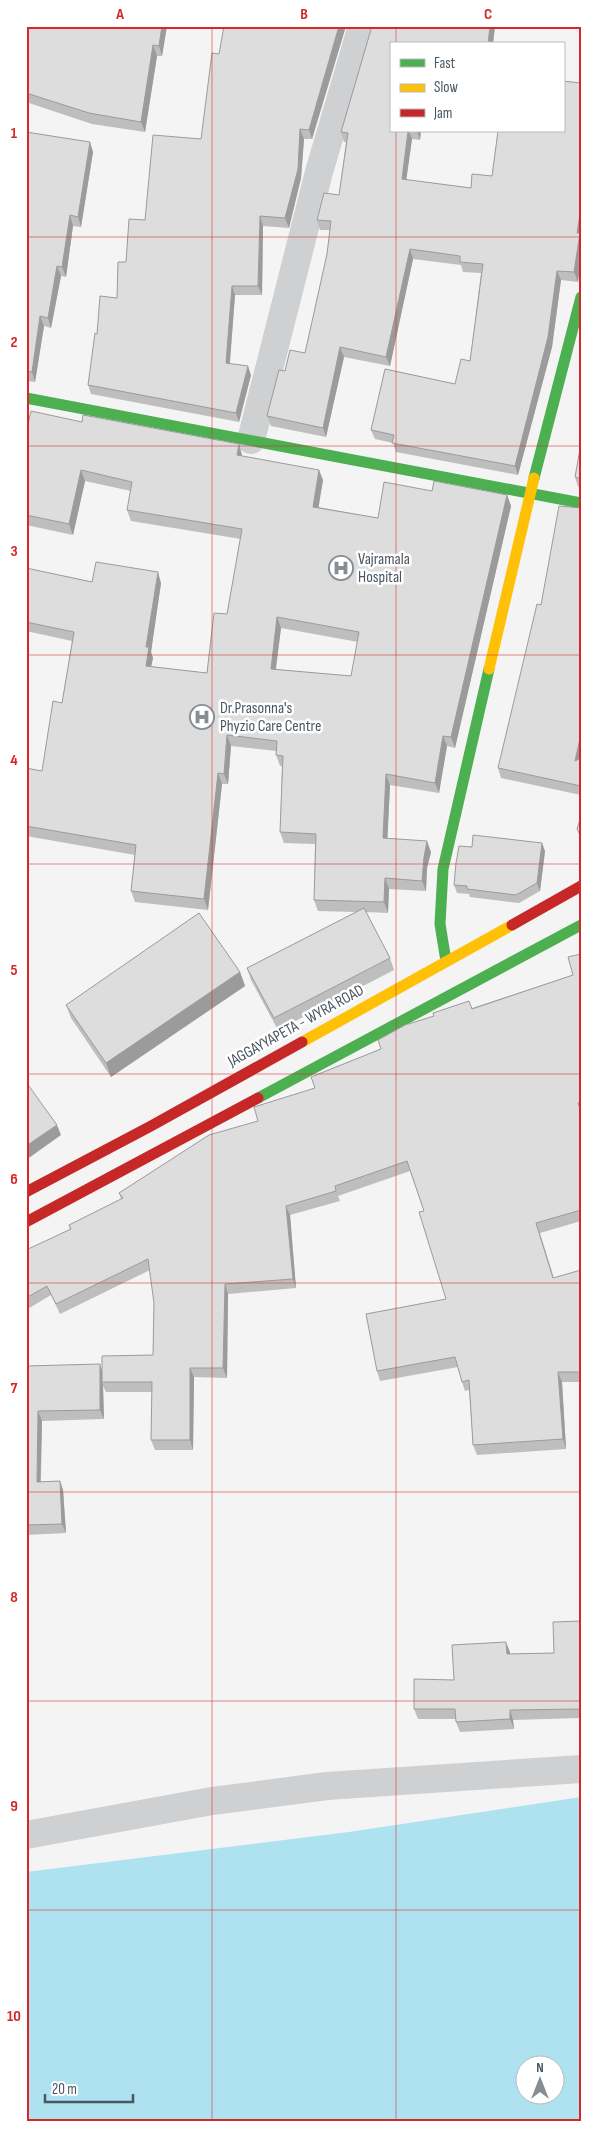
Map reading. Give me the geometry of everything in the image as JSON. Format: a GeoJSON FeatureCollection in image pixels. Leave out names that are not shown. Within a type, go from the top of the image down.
{"type":"FeatureCollection","features":[{"type":"Feature","properties":{"kind":"main road"},"geometry":{"type":"LineString","coordinates":[[446,961],[440,924],[443,869],[530,494],[581,297]]}},
{"type":"Feature","properties":{"kind":"main road"},"geometry":{"type":"LineString","coordinates":[[26,398],[581,503]]}},
{"type":"Feature","properties":{"kind":"main road","name":"JAGGAYYAPETA - WYRA ROAD"},"geometry":{"type":"LineString","coordinates":[[26,1192],[151,1126],[581,886]]}},
{"type":"Feature","properties":{"kind":"main road"},"geometry":{"type":"LineString","coordinates":[[26,1222],[581,925]]}},
{"type":"Feature","properties":{"kind":"street"},"geometry":{"type":"LineString","coordinates":[[251,440],[319,172],[362,26]]}},
{"type":"Feature","properties":{"kind":"street"},"geometry":{"type":"LineString","coordinates":[[26,1835],[212,1801],[326,1786],[581,1769]]}},
{"type":"Feature","properties":{"kind":"water"},"geometry":{"type":"Polygon","coordinates":[[[581,1797],[581,2121],[26,2121],[26,1872],[349,1832],[581,1797]]]}},
{"type":"Feature","properties":{"kind":"building"},"geometry":{"type":"Polygon","coordinates":[[[26,26],[162,26],[159,46],[153,45],[141,122],[89,113],[26,93],[26,26]]]}},
{"type":"Feature","properties":{"kind":"building"},"geometry":{"type":"Polygon","coordinates":[[[224,26],[339,26],[309,130],[300,129],[298,169],[285,218],[260,216],[258,286],[232,286],[226,363],[248,366],[236,413],[88,385],[95,333],[97,334],[100,296],[117,298],[118,262],[126,262],[129,219],[145,220],[153,135],[201,139],[212,53],[219,54],[224,26]]]}},
{"type":"Feature","properties":{"kind":"building"},"geometry":{"type":"Polygon","coordinates":[[[372,26],[490,26],[488,42],[390,42],[390,132],[408,132],[402,179],[471,188],[472,174],[492,176],[498,132],[564,132],[564,81],[581,83],[581,208],[577,233],[580,233],[574,272],[557,271],[548,337],[515,466],[392,443],[394,435],[371,430],[385,369],[455,384],[461,359],[470,361],[483,264],[460,262],[460,256],[410,249],[386,357],[340,347],[323,428],[267,416],[279,370],[285,371],[290,350],[305,353],[327,254],[331,221],[317,220],[324,193],[339,195],[348,133],[341,132],[372,26]]]}},
{"type":"Feature","properties":{"kind":"building"},"geometry":{"type":"Polygon","coordinates":[[[26,132],[90,142],[78,217],[70,215],[62,267],[57,266],[48,318],[40,316],[32,372],[26,371],[26,132]]]}},
{"type":"Feature","properties":{"kind":"building"},"geometry":{"type":"Polygon","coordinates":[[[31,411],[82,422],[83,415],[239,444],[237,455],[319,470],[313,507],[378,518],[384,482],[432,491],[434,481],[507,495],[451,737],[443,736],[435,783],[386,774],[383,838],[427,841],[422,881],[385,878],[384,902],[314,900],[316,834],[280,832],[283,756],[276,755],[277,741],[227,735],[224,774],[218,773],[204,899],[131,891],[136,845],[26,826],[26,768],[42,771],[53,701],[62,703],[74,632],[26,622],[26,568],[92,582],[96,562],[158,572],[146,647],[149,647],[146,666],[207,673],[214,613],[227,614],[242,529],[127,510],[132,482],[81,470],[69,524],[26,515],[26,433],[31,411]],[[277,617],[271,669],[351,676],[359,632],[277,617]]]}},
{"type":"Feature","properties":{"kind":"building"},"geometry":{"type":"Polygon","coordinates":[[[581,449],[581,479],[575,477],[581,449]]]}},
{"type":"Feature","properties":{"kind":"building"},"geometry":{"type":"Polygon","coordinates":[[[559,506],[581,508],[581,734],[575,761],[581,758],[581,786],[498,768],[537,604],[541,605],[559,506]]]}},
{"type":"Feature","properties":{"kind":"building"},"geometry":{"type":"Polygon","coordinates":[[[581,816],[581,837],[577,829],[581,816]]]}},
{"type":"Feature","properties":{"kind":"building"},"geometry":{"type":"Polygon","coordinates":[[[473,835],[542,843],[537,883],[516,895],[467,889],[467,886],[454,885],[459,846],[472,847],[473,835]]]}},
{"type":"Feature","properties":{"kind":"building"},"geometry":{"type":"Polygon","coordinates":[[[364,908],[390,958],[274,1018],[247,968],[364,908]]]}},
{"type":"Feature","properties":{"kind":"building"},"geometry":{"type":"Polygon","coordinates":[[[199,913],[240,972],[106,1063],[66,1005],[199,913]]]}},
{"type":"Feature","properties":{"kind":"building"},"geometry":{"type":"Polygon","coordinates":[[[581,954],[581,1102],[578,1103],[581,1111],[581,1210],[536,1223],[553,1278],[581,1270],[581,1372],[558,1372],[563,1439],[473,1445],[469,1380],[462,1382],[455,1357],[377,1371],[366,1314],[446,1299],[419,1212],[424,1211],[407,1161],[335,1186],[336,1191],[286,1206],[293,1279],[225,1284],[223,1368],[190,1368],[190,1440],[151,1440],[152,1382],[102,1382],[102,1356],[153,1355],[154,1303],[148,1259],[56,1304],[47,1286],[26,1298],[26,1250],[71,1229],[69,1225],[123,1198],[119,1193],[209,1135],[258,1121],[254,1107],[315,1088],[311,1077],[381,1049],[378,1040],[405,1025],[434,1016],[433,1013],[469,1001],[472,1009],[573,975],[568,957],[581,954]]]}},
{"type":"Feature","properties":{"kind":"building"},"geometry":{"type":"Polygon","coordinates":[[[26,1082],[57,1125],[26,1146],[26,1082]]]}},
{"type":"Feature","properties":{"kind":"building"},"geometry":{"type":"Polygon","coordinates":[[[100,1364],[100,1410],[38,1411],[37,1482],[60,1481],[62,1524],[26,1525],[26,1366],[100,1364]]]}},
{"type":"Feature","properties":{"kind":"building"},"geometry":{"type":"Polygon","coordinates":[[[581,1621],[581,1709],[510,1710],[510,1719],[456,1722],[455,1709],[414,1709],[414,1679],[454,1680],[452,1645],[506,1642],[507,1654],[554,1653],[553,1622],[581,1621]]]}},
{"type":"Feature","properties":{"kind":"traffic: fast"},"geometry":{"type":"LineString","coordinates":[[534,478],[581,297]]}},
{"type":"Feature","properties":{"kind":"traffic: fast"},"geometry":{"type":"LineString","coordinates":[[26,398],[581,503]]}},
{"type":"Feature","properties":{"kind":"traffic: fast"},"geometry":{"type":"LineString","coordinates":[[446,961],[440,924],[443,869],[489,669]]}},
{"type":"Feature","properties":{"kind":"traffic: fast"},"geometry":{"type":"LineString","coordinates":[[258,1098],[581,925]]}},
{"type":"Feature","properties":{"kind":"traffic: slow"},"geometry":{"type":"LineString","coordinates":[[489,669],[534,478]]}},
{"type":"Feature","properties":{"kind":"traffic: slow"},"geometry":{"type":"LineString","coordinates":[[302,1042],[512,925]]}},
{"type":"Feature","properties":{"kind":"traffic: jam"},"geometry":{"type":"LineString","coordinates":[[512,925],[581,886]]}},
{"type":"Feature","properties":{"kind":"traffic: jam"},"geometry":{"type":"LineString","coordinates":[[26,1192],[151,1126],[302,1042]]}},
{"type":"Feature","properties":{"kind":"traffic: jam"},"geometry":{"type":"LineString","coordinates":[[26,1222],[258,1098]]}},
{"type":"Feature","properties":{"kind":"place","name":"Vajramala Hospital"},"geometry":{"type":"Point","coordinates":[341,568]}},
{"type":"Feature","properties":{"kind":"place","name":"Dr.Prasonna's Phyzio Care Centre"},"geometry":{"type":"Point","coordinates":[202,717]}}]}
